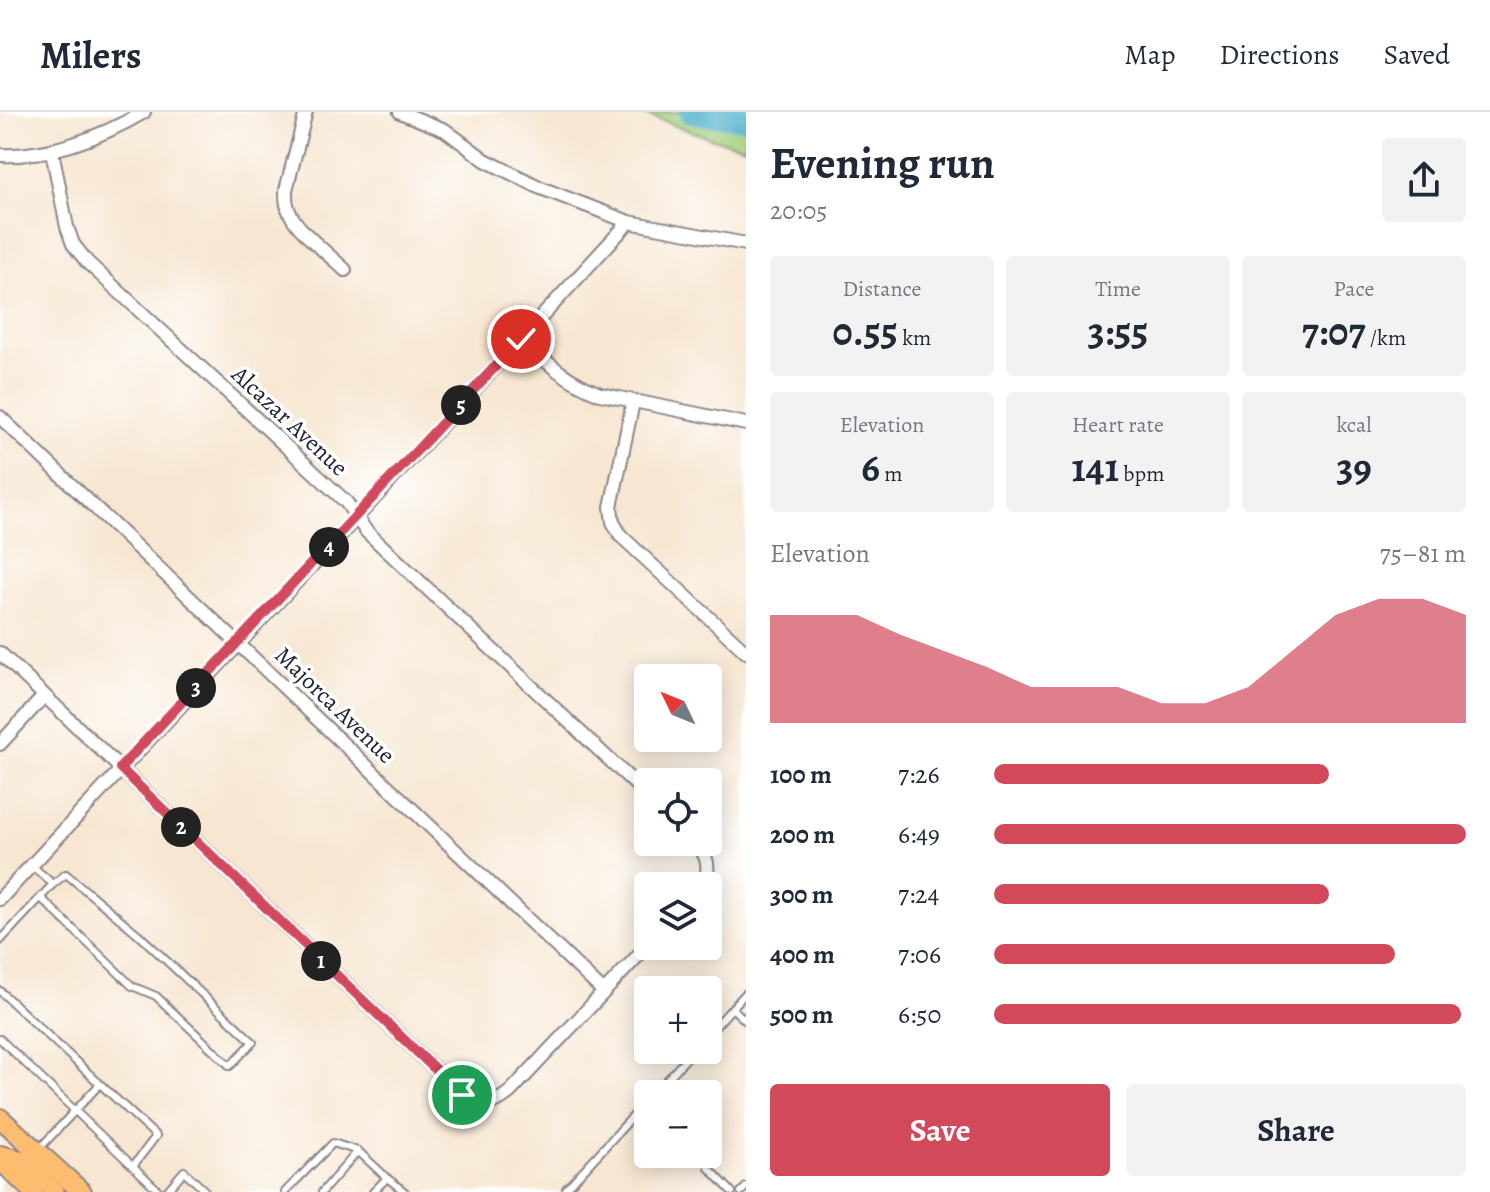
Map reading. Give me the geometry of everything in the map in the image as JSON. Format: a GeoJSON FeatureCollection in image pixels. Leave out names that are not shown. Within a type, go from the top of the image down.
{"type":"FeatureCollection","features":[{"type":"Feature","properties":{"kind":"main road"},"geometry":{"type":"LineString","coordinates":[[0,1118],[82,1192]]}},
{"type":"Feature","properties":{"kind":"main road"},"geometry":{"type":"LineString","coordinates":[[0,1158],[24,1189]]}},
{"type":"Feature","properties":{"kind":"main road"},"geometry":{"type":"LineString","coordinates":[[0,1158],[21,1160],[55,1192]]}},
{"type":"Feature","properties":{"kind":"street"},"geometry":{"type":"LineString","coordinates":[[0,155],[52,151],[122,125],[144,112]]}},
{"type":"Feature","properties":{"kind":"street"},"geometry":{"type":"LineString","coordinates":[[306,112],[286,190],[286,202],[290,215],[298,225],[345,270]]}},
{"type":"Feature","properties":{"kind":"street"},"geometry":{"type":"LineString","coordinates":[[400,112],[445,130],[485,160],[541,188],[629,222],[746,244]]}},
{"type":"Feature","properties":{"kind":"street","name":"Alcazar Avenue"},"geometry":{"type":"LineString","coordinates":[[52,151],[67,227],[73,244],[87,262],[346,502],[366,531],[634,783]]}},
{"type":"Feature","properties":{"kind":"street"},"geometry":{"type":"LineString","coordinates":[[0,899],[629,222]]}},
{"type":"Feature","properties":{"kind":"street"},"geometry":{"type":"LineString","coordinates":[[521,339],[557,372],[600,394],[746,424]]}},
{"type":"Feature","properties":{"kind":"street"},"geometry":{"type":"LineString","coordinates":[[633,402],[611,507],[613,522],[621,536],[746,652]]}},
{"type":"Feature","properties":{"kind":"street","name":"Majorca Avenue"},"geometry":{"type":"LineString","coordinates":[[0,417],[604,992]]}},
{"type":"Feature","properties":{"kind":"street"},"geometry":{"type":"LineString","coordinates":[[0,653],[462,1095],[476,1102],[488,1105],[510,1092],[634,960]]}},
{"type":"Feature","properties":{"kind":"street"},"geometry":{"type":"LineString","coordinates":[[0,744],[44,696]]}},
{"type":"Feature","properties":{"kind":"lane"},"geometry":{"type":"LineString","coordinates":[[31,865],[53,884]]}},
{"type":"Feature","properties":{"kind":"lane"},"geometry":{"type":"LineString","coordinates":[[0,941],[53,884],[66,874],[138,934],[253,1042],[230,1066],[156,996],[132,986],[41,898]]}},
{"type":"Feature","properties":{"kind":"lane"},"geometry":{"type":"LineString","coordinates":[[0,991],[156,1136],[133,1166]]}},
{"type":"Feature","properties":{"kind":"lane"},"geometry":{"type":"LineString","coordinates":[[722,1019],[746,993]]}},
{"type":"Feature","properties":{"kind":"lane"},"geometry":{"type":"LineString","coordinates":[[732,1008],[746,1021]]}},
{"type":"Feature","properties":{"kind":"lane"},"geometry":{"type":"LineString","coordinates":[[0,1039],[163,1192],[184,1171],[206,1192]]}},
{"type":"Feature","properties":{"kind":"lane"},"geometry":{"type":"LineString","coordinates":[[667,1080],[681,1064]]}},
{"type":"Feature","properties":{"kind":"lane"},"geometry":{"type":"LineString","coordinates":[[37,1151],[100,1084]]}},
{"type":"Feature","properties":{"kind":"lane"},"geometry":{"type":"LineString","coordinates":[[569,1192],[566,1189],[634,1115]]}},
{"type":"Feature","properties":{"kind":"lane"},"geometry":{"type":"LineString","coordinates":[[285,1192],[333,1143],[358,1151],[405,1192]]}},
{"type":"Feature","properties":{"kind":"lane"},"geometry":{"type":"LineString","coordinates":[[322,1192],[358,1151]]}},
{"type":"Feature","properties":{"kind":"lane"},"geometry":{"type":"LineString","coordinates":[[709,1168],[732,1192]]}},
{"type":"Feature","properties":{"kind":"lane"},"geometry":{"type":"LineString","coordinates":[[373,1192],[387,1178]]}},
{"type":"Feature","properties":{"kind":"lane"},"geometry":{"type":"LineString","coordinates":[[741,1192],[746,1187]]}},
{"type":"Feature","properties":{"kind":"green space"},"geometry":{"type":"Polygon","coordinates":[[[638,112],[746,112],[746,147],[713,139],[638,112]]]}},
{"type":"Feature","properties":{"kind":"waterway"},"geometry":{"type":"LineString","coordinates":[[691,112],[746,118]]}},
{"type":"Feature","properties":{"kind":"route"},"geometry":{"type":"LineString","coordinates":[[462,1095],[120,768],[521,339]]}}]}
